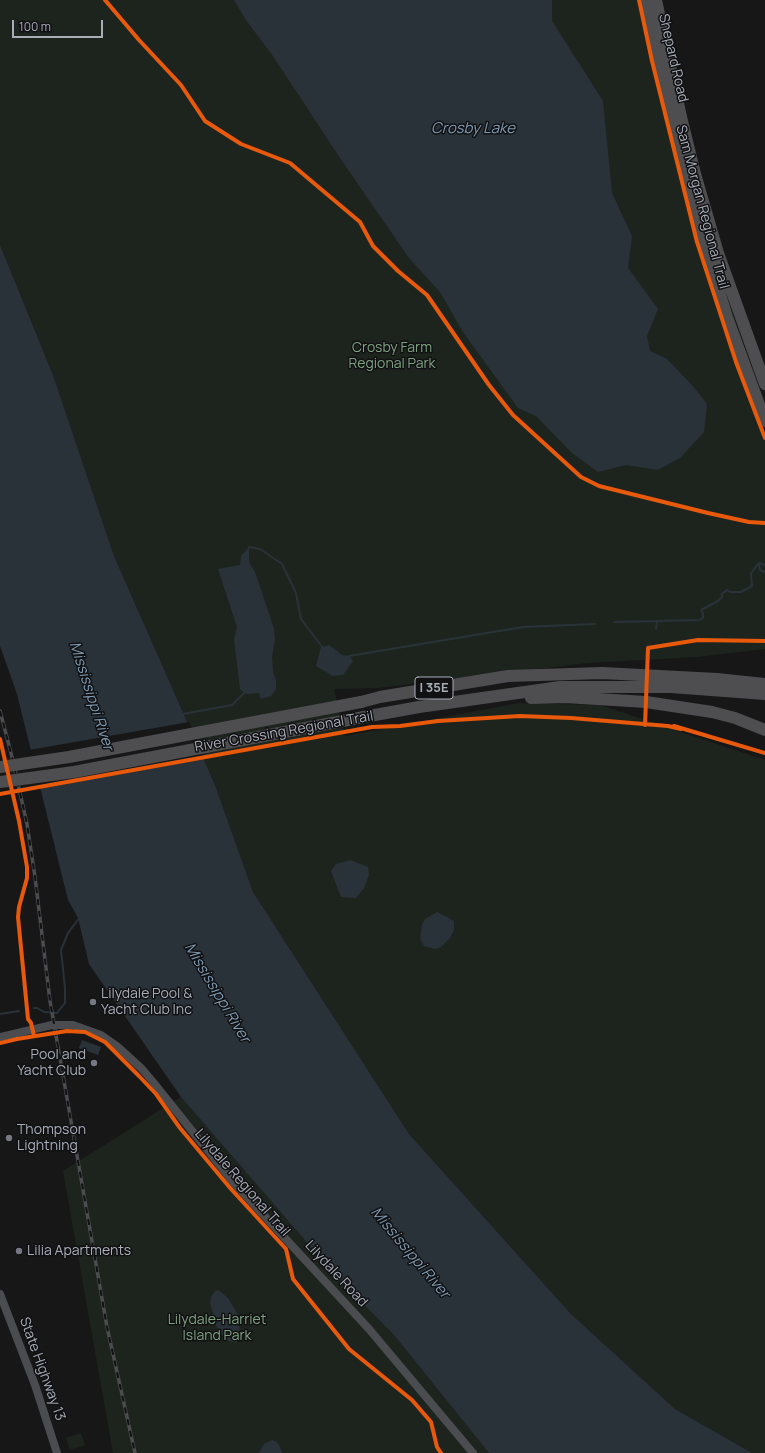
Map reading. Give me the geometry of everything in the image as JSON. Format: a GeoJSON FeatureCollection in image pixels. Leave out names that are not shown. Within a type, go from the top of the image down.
{"type":"FeatureCollection","features":[{"type":"Feature","properties":{"kind":"highway","name":"Shepard Road"},"geometry":{"type":"LineString","coordinates":[[644,0],[693,207],[727,317],[765,421]]}},
{"type":"Feature","properties":{"kind":"highway","name":"Shepard Road"},"geometry":{"type":"LineString","coordinates":[[656,0],[681,117],[697,182],[721,260],[765,384]]}},
{"type":"Feature","properties":{"kind":"highway","name":"I 35E"},"geometry":{"type":"LineString","coordinates":[[0,767],[69,757],[361,702],[380,697],[508,676],[602,673],[710,679],[765,684]]}},
{"type":"Feature","properties":{"kind":"highway","name":"I 35E"},"geometry":{"type":"LineString","coordinates":[[0,782],[82,770],[419,707],[560,688],[627,687],[701,689],[765,694]]}},
{"type":"Feature","properties":{"kind":"highway"},"geometry":{"type":"LineString","coordinates":[[494,696],[646,702],[712,712],[735,718],[765,730]]}},
{"type":"Feature","properties":{"kind":"street","name":"Lilydale Road"},"geometry":{"type":"LineString","coordinates":[[0,1037],[61,1024],[73,1025],[101,1035],[118,1047],[142,1069],[233,1182],[369,1329],[472,1453]]}},
{"type":"Feature","properties":{"kind":"street","name":"State Highway 13"},"geometry":{"type":"LineString","coordinates":[[0,1294],[35,1385],[57,1453]]}},
{"type":"Feature","properties":{"kind":"green space","name":"Crosby Farm Regional Park"},"geometry":{"type":"Polygon","coordinates":[[[0,0],[637,0],[689,218],[699,236],[748,382],[765,441],[765,649],[697,657],[588,663],[378,688],[334,689],[345,736],[519,703],[600,705],[765,760],[765,1453],[752,1453],[675,1409],[571,1314],[409,1134],[253,892],[215,785],[114,556],[53,375],[0,245],[0,0]]]}},
{"type":"Feature","properties":{"kind":"green space","name":"Lilydale-Harriet Island Park"},"geometry":{"type":"Polygon","coordinates":[[[181,1097],[336,1276],[394,1335],[489,1453],[113,1453],[63,1171],[181,1097]]]}},
{"type":"Feature","properties":{"kind":"green space"},"geometry":{"type":"Polygon","coordinates":[[[81,1433],[85,1445],[70,1450],[66,1438],[81,1433]]]}},
{"type":"Feature","properties":{"kind":"water","name":"Crosby Lake"},"geometry":{"type":"Polygon","coordinates":[[[234,0],[552,0],[552,21],[603,101],[612,193],[632,236],[628,268],[658,309],[647,336],[650,351],[667,359],[692,385],[707,404],[704,432],[680,458],[658,470],[626,465],[598,472],[572,453],[536,416],[518,408],[463,332],[440,292],[409,258],[340,158],[273,56],[246,20],[234,0]]]}},
{"type":"Feature","properties":{"kind":"water","name":"Mississippi River"},"geometry":{"type":"Polygon","coordinates":[[[0,245],[53,375],[114,556],[215,785],[253,892],[409,1134],[571,1314],[675,1409],[752,1453],[489,1453],[394,1335],[336,1276],[181,1097],[89,964],[78,918],[68,900],[17,694],[0,646],[0,245]]]}},
{"type":"Feature","properties":{"kind":"water"},"geometry":{"type":"Polygon","coordinates":[[[249,547],[249,562],[255,572],[274,629],[275,640],[272,657],[276,689],[271,696],[261,699],[259,693],[244,693],[240,689],[234,639],[237,627],[218,569],[240,565],[241,556],[249,547]]]}},
{"type":"Feature","properties":{"kind":"water"},"geometry":{"type":"Polygon","coordinates":[[[329,645],[342,655],[350,656],[353,661],[343,675],[333,676],[316,666],[321,647],[329,645]]]}},
{"type":"Feature","properties":{"kind":"water"},"geometry":{"type":"Polygon","coordinates":[[[350,860],[368,867],[369,875],[364,888],[356,898],[341,897],[331,871],[336,864],[350,860]]]}},
{"type":"Feature","properties":{"kind":"water"},"geometry":{"type":"Polygon","coordinates":[[[437,912],[454,921],[454,930],[450,938],[441,947],[435,949],[424,946],[420,938],[422,925],[425,919],[437,912]]]}},
{"type":"Feature","properties":{"kind":"water"},"geometry":{"type":"Polygon","coordinates":[[[82,1040],[101,1047],[98,1055],[79,1048],[82,1040]]]}},
{"type":"Feature","properties":{"kind":"water"},"geometry":{"type":"Polygon","coordinates":[[[218,1290],[228,1298],[238,1315],[240,1335],[236,1343],[227,1340],[218,1331],[210,1303],[211,1297],[215,1291],[218,1290]]]}},
{"type":"Feature","properties":{"kind":"water"},"geometry":{"type":"Polygon","coordinates":[[[272,1440],[277,1442],[282,1453],[259,1453],[264,1444],[272,1440]]]}},
{"type":"Feature","properties":{"kind":"pier"},"geometry":{"type":"Polygon","coordinates":[[[189,722],[205,758],[38,788],[29,750],[189,722]]]}},
{"type":"Feature","properties":{"kind":"waterway"},"geometry":{"type":"LineString","coordinates":[[249,548],[260,549],[282,564],[296,593],[301,619],[323,648]]}},
{"type":"Feature","properties":{"kind":"waterway"},"geometry":{"type":"LineString","coordinates":[[759,563],[760,570],[765,572]]}},
{"type":"Feature","properties":{"kind":"waterway"},"geometry":{"type":"LineString","coordinates":[[614,622],[700,620],[703,618],[703,613],[701,610],[718,601],[722,597],[722,594],[727,590],[730,592],[741,592],[752,586],[751,574],[754,569],[759,563],[765,565]]}},
{"type":"Feature","properties":{"kind":"waterway"},"geometry":{"type":"LineString","coordinates":[[656,629],[657,621]]}},
{"type":"Feature","properties":{"kind":"waterway"},"geometry":{"type":"LineString","coordinates":[[349,656],[523,627],[595,624]]}},
{"type":"Feature","properties":{"kind":"waterway"},"geometry":{"type":"LineString","coordinates":[[183,714],[232,705],[245,692]]}},
{"type":"Feature","properties":{"kind":"waterway"},"geometry":{"type":"LineString","coordinates":[[34,1008],[44,1012],[57,1013],[65,1003],[61,950],[68,933],[80,917]]}},
{"type":"Feature","properties":{"kind":"waterway"},"geometry":{"type":"LineString","coordinates":[[0,1014],[19,1011]]}},
{"type":"Feature","properties":{"kind":"railway"},"geometry":{"type":"LineString","coordinates":[[0,711],[27,824],[50,1001],[107,1327],[135,1453]]}},
{"type":"Feature","properties":{"kind":"cycle path"},"geometry":{"type":"LineString","coordinates":[[105,0],[139,40],[181,85],[205,121],[241,144],[290,163],[360,222],[373,246],[398,271],[427,295],[489,385],[513,415],[581,477],[599,486],[708,513],[749,522],[765,523]]}},
{"type":"Feature","properties":{"kind":"cycle path","name":"Sam Morgan Regional Trail"},"geometry":{"type":"LineString","coordinates":[[639,0],[652,61],[697,242],[736,362],[765,438]]}},
{"type":"Feature","properties":{"kind":"cycle path"},"geometry":{"type":"LineString","coordinates":[[645,725],[648,648],[698,640],[765,641]]}},
{"type":"Feature","properties":{"kind":"cycle path","name":"River Crossing Regional Trail"},"geometry":{"type":"LineString","coordinates":[[0,794],[372,727],[520,716],[571,718],[668,726],[681,729]]}},
{"type":"Feature","properties":{"kind":"cycle path"},"geometry":{"type":"LineString","coordinates":[[674,726],[765,753]]}},
{"type":"Feature","properties":{"kind":"cycle path"},"geometry":{"type":"LineString","coordinates":[[0,739],[19,821],[27,867],[27,878],[19,907],[18,917],[28,1019],[31,1023],[34,1036]]}},
{"type":"Feature","properties":{"kind":"cycle path","name":"Lilydale Regional Trail"},"geometry":{"type":"LineString","coordinates":[[0,1043],[67,1031],[85,1032],[105,1042],[156,1094],[180,1128],[231,1189],[286,1249],[293,1279],[349,1349],[412,1400],[431,1422],[437,1447],[441,1453]]}},
{"type":"Feature","properties":{"kind":"place","name":"Lilydale Pool & Yacht Club Inc"},"geometry":{"type":"Point","coordinates":[93,1002]}},
{"type":"Feature","properties":{"kind":"place","name":"Pool and Yacht Club"},"geometry":{"type":"Point","coordinates":[94,1063]}},
{"type":"Feature","properties":{"kind":"place","name":"Thompson Lightning"},"geometry":{"type":"Point","coordinates":[9,1138]}},
{"type":"Feature","properties":{"kind":"place","name":"Lilia Apartments"},"geometry":{"type":"Point","coordinates":[19,1251]}}]}
